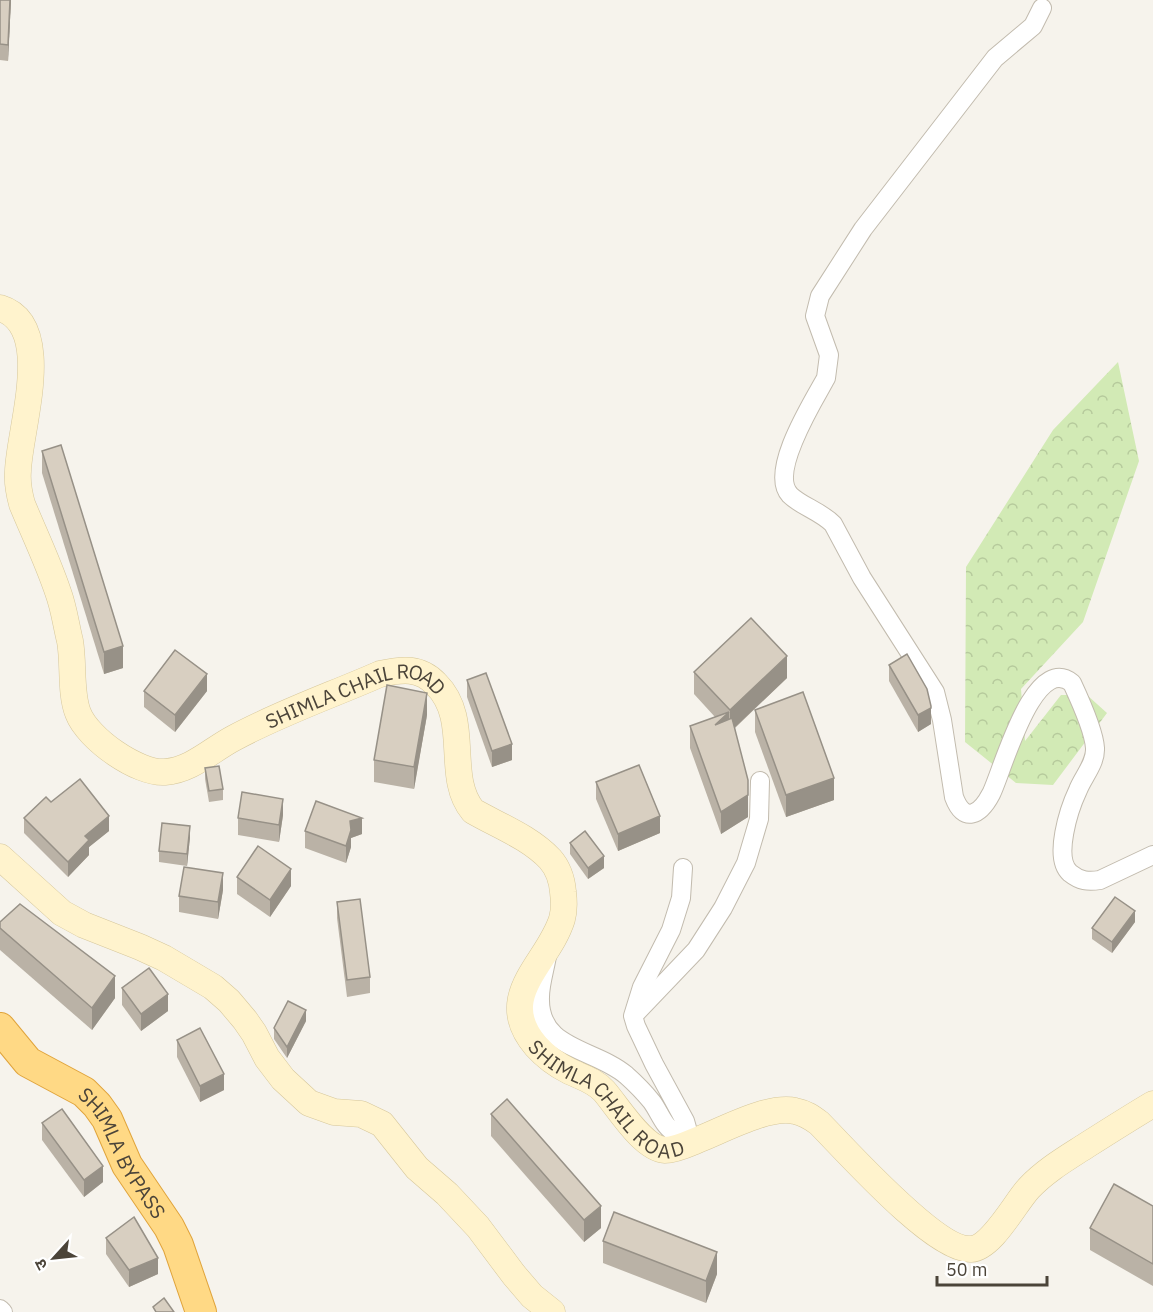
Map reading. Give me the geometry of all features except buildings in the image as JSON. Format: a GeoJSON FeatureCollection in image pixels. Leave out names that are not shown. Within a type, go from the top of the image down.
{"type":"FeatureCollection","features":[{"type":"Feature","properties":{"kind":"highway","name":"SHIMLA BYPASS"},"geometry":{"type":"LineString","coordinates":[[0,1028],[28,1062],[84,1092],[97,1105],[106,1119],[127,1166],[173,1236],[201,1312]]}},
{"type":"Feature","properties":{"kind":"main road","name":"SHIMLA CHAIL ROAD"},"geometry":{"type":"LineString","coordinates":[[0,308],[18,319],[29,340],[32,367],[18,471],[22,504],[59,593],[74,668],[74,696],[78,713],[88,730],[97,741],[120,756],[150,770],[158,772],[173,770],[201,760],[233,738],[380,674],[406,669],[417,671],[435,682],[451,705],[456,722],[460,778],[467,804],[473,811],[537,847],[552,861],[559,874],[563,896],[562,918],[521,995],[520,1006],[527,1033],[535,1046],[556,1064],[594,1082],[648,1142],[665,1150],[691,1143],[770,1113],[783,1110],[807,1114],[819,1123],[919,1222],[962,1248],[973,1249],[985,1243],[1029,1188],[1052,1167],[1153,1104]]}},
{"type":"Feature","properties":{"kind":"main road"},"geometry":{"type":"LineString","coordinates":[[0,857],[34,889],[69,917],[84,926],[156,955],[213,987],[245,1020],[267,1058],[283,1079],[309,1103],[334,1112],[361,1114],[382,1124],[417,1168],[447,1194],[478,1227],[532,1296],[552,1312]]}},
{"type":"Feature","properties":{"kind":"street"},"geometry":{"type":"LineString","coordinates":[[1042,8],[1033,26],[995,58],[863,229],[820,296],[815,316],[827,345],[829,366],[826,378],[793,443],[786,467],[785,483],[789,494],[826,517],[833,524],[868,586],[928,680],[940,708],[957,806],[965,813],[972,815],[978,813],[996,783],[1017,724],[1044,683],[1061,678],[1072,683],[1095,747],[1093,761],[1078,789],[1068,820],[1062,860],[1066,869],[1084,881],[1100,880],[1153,855]]}},
{"type":"Feature","properties":{"kind":"street"},"geometry":{"type":"LineString","coordinates":[[633,1016],[696,950],[723,908],[746,863],[759,819],[760,781]]}},
{"type":"Feature","properties":{"kind":"street"},"geometry":{"type":"LineString","coordinates":[[549,942],[540,994],[543,1020],[547,1028],[568,1046],[612,1065],[625,1075],[652,1102],[668,1128],[677,1134],[683,1133],[687,1128],[685,1121],[654,1064],[633,1016],[642,987],[671,930],[681,898],[683,868]]}},
{"type":"Feature","properties":{"kind":"green space"},"geometry":{"type":"Polygon","coordinates":[[[1118,362],[1139,461],[1083,622],[1021,689],[1025,741],[1061,695],[1087,695],[1107,713],[1053,785],[1016,783],[965,742],[966,567],[1053,430],[1118,362]]]}}]}
